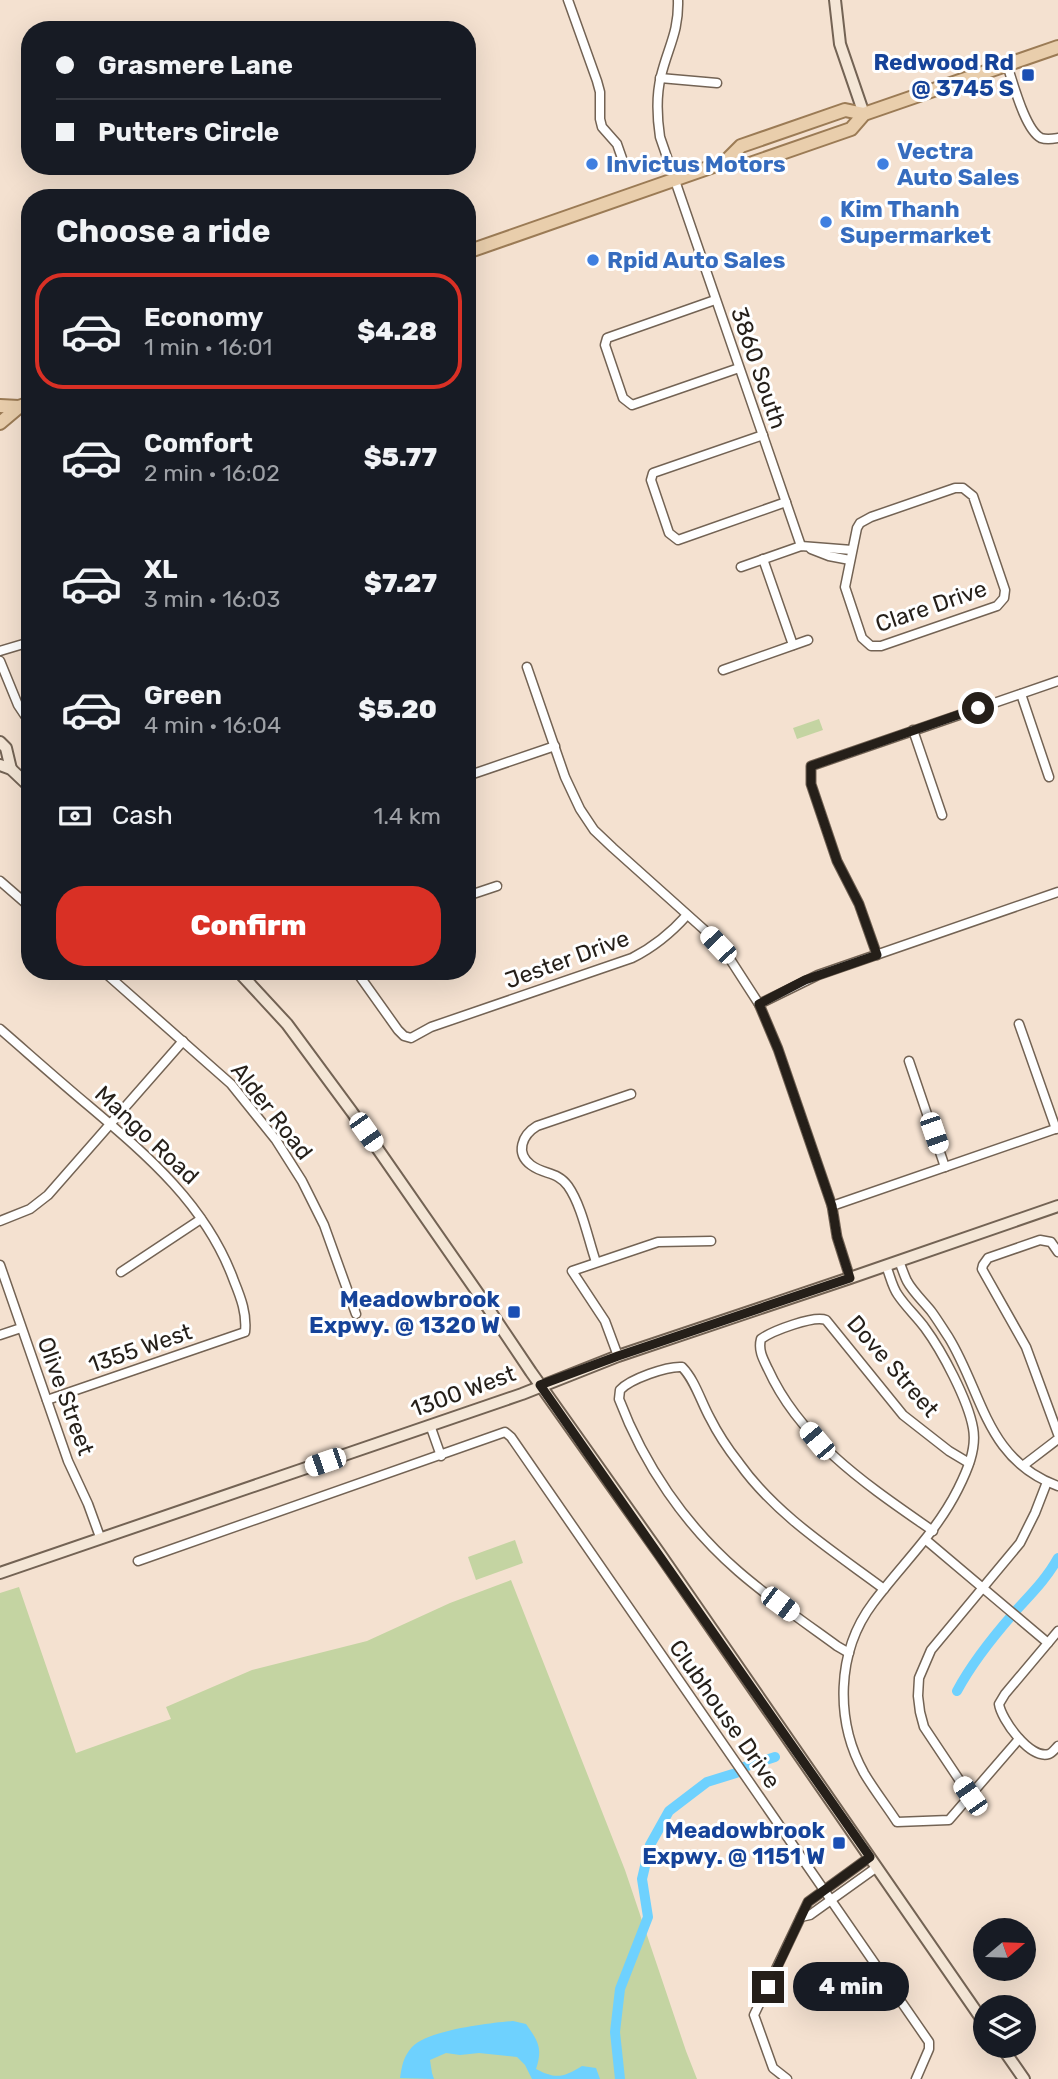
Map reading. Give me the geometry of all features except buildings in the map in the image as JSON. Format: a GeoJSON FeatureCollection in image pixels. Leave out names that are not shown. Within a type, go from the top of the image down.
{"type":"FeatureCollection","features":[{"type":"Feature","properties":{"kind":"main road"},"geometry":{"type":"LineString","coordinates":[[835,0],[840,44],[864,114]]}},
{"type":"Feature","properties":{"kind":"main road"},"geometry":{"type":"LineString","coordinates":[[725,162],[747,165],[851,129],[864,114],[1058,47]]}},
{"type":"Feature","properties":{"kind":"main road"},"geometry":{"type":"LineString","coordinates":[[476,248],[725,162],[741,146],[845,110],[864,114]]}},
{"type":"Feature","properties":{"kind":"main road"},"geometry":{"type":"LineString","coordinates":[[0,406],[21,405]]}},
{"type":"Feature","properties":{"kind":"main road"},"geometry":{"type":"LineString","coordinates":[[0,423],[21,407]]}},
{"type":"Feature","properties":{"kind":"main road"},"geometry":{"type":"LineString","coordinates":[[0,741],[6,748],[12,769]]}},
{"type":"Feature","properties":{"kind":"main road"},"geometry":{"type":"LineString","coordinates":[[0,765],[12,769],[21,778]]}},
{"type":"Feature","properties":{"kind":"main road"},"geometry":{"type":"LineString","coordinates":[[245,980],[287,1024],[316,1061],[973,2006]]}},
{"type":"Feature","properties":{"kind":"main road","name":"1300 West"},"geometry":{"type":"LineString","coordinates":[[0,1573],[522,1394],[618,1356],[1058,1206]]}},
{"type":"Feature","properties":{"kind":"main road"},"geometry":{"type":"LineString","coordinates":[[1009,2058],[1024,2079]]}},
{"type":"Feature","properties":{"kind":"street"},"geometry":{"type":"LineString","coordinates":[[568,0],[600,92],[602,127],[617,144],[624,164]]}},
{"type":"Feature","properties":{"kind":"street","name":"3860 South"},"geometry":{"type":"LineString","coordinates":[[678,0],[677,29],[660,78],[657,116],[660,137],[801,546]]}},
{"type":"Feature","properties":{"kind":"street"},"geometry":{"type":"LineString","coordinates":[[1007,65],[1034,133],[1046,139],[1058,138]]}},
{"type":"Feature","properties":{"kind":"street"},"geometry":{"type":"LineString","coordinates":[[660,78],[717,83]]}},
{"type":"Feature","properties":{"kind":"street"},"geometry":{"type":"LineString","coordinates":[[715,300],[607,338],[604,345],[623,398],[632,405],[739,368]]}},
{"type":"Feature","properties":{"kind":"street"},"geometry":{"type":"LineString","coordinates":[[763,435],[653,473],[650,480],[669,533],[678,540],[786,502]]}},
{"type":"Feature","properties":{"kind":"street","name":"Clare Drive"},"geometry":{"type":"LineString","coordinates":[[850,561],[845,587],[862,638],[875,647],[997,606],[1005,594],[973,496],[963,488],[955,488],[865,519],[857,528],[852,550]]}},
{"type":"Feature","properties":{"kind":"street"},"geometry":{"type":"LineString","coordinates":[[741,567],[801,546],[852,550],[850,561],[801,546]]}},
{"type":"Feature","properties":{"kind":"street"},"geometry":{"type":"LineString","coordinates":[[763,559],[793,645]]}},
{"type":"Feature","properties":{"kind":"street"},"geometry":{"type":"LineString","coordinates":[[723,670],[808,640]]}},
{"type":"Feature","properties":{"kind":"street"},"geometry":{"type":"LineString","coordinates":[[0,651],[21,645]]}},
{"type":"Feature","properties":{"kind":"street"},"geometry":{"type":"LineString","coordinates":[[0,661],[21,710]]}},
{"type":"Feature","properties":{"kind":"street"},"geometry":{"type":"LineString","coordinates":[[527,667],[569,788],[594,830],[728,956],[759,1004],[778,1049],[832,1206],[837,1237],[850,1278]]}},
{"type":"Feature","properties":{"kind":"street"},"geometry":{"type":"LineString","coordinates":[[877,955],[859,904],[837,861],[811,784],[811,766],[1058,681]]}},
{"type":"Feature","properties":{"kind":"street"},"geometry":{"type":"LineString","coordinates":[[1021,694],[1049,777]]}},
{"type":"Feature","properties":{"kind":"street"},"geometry":{"type":"LineString","coordinates":[[914,730],[942,815]]}},
{"type":"Feature","properties":{"kind":"street"},"geometry":{"type":"LineString","coordinates":[[476,773],[555,746]]}},
{"type":"Feature","properties":{"kind":"street"},"geometry":{"type":"LineString","coordinates":[[0,881],[21,899]]}},
{"type":"Feature","properties":{"kind":"street"},"geometry":{"type":"LineString","coordinates":[[476,893],[497,886]]}},
{"type":"Feature","properties":{"kind":"street"},"geometry":{"type":"LineString","coordinates":[[759,1004],[805,980],[1058,892]]}},
{"type":"Feature","properties":{"kind":"street","name":"Jester Drive"},"geometry":{"type":"LineString","coordinates":[[362,980],[398,1030],[411,1038],[431,1027],[632,958],[665,938],[687,915]]}},
{"type":"Feature","properties":{"kind":"street","name":"Alder Road"},"geometry":{"type":"LineString","coordinates":[[113,980],[216,1069],[246,1101],[276,1140],[302,1181],[324,1226],[356,1314]]}},
{"type":"Feature","properties":{"kind":"street"},"geometry":{"type":"LineString","coordinates":[[832,1206],[1057,1128],[1019,1024]]}},
{"type":"Feature","properties":{"kind":"street","name":"Mango Road"},"geometry":{"type":"LineString","coordinates":[[0,1029],[166,1174],[183,1193],[221,1250],[232,1274],[247,1318],[245,1332]]}},
{"type":"Feature","properties":{"kind":"street"},"geometry":{"type":"LineString","coordinates":[[0,1221],[17,1216],[40,1203],[183,1041]]}},
{"type":"Feature","properties":{"kind":"street"},"geometry":{"type":"LineString","coordinates":[[909,1061],[945,1167]]}},
{"type":"Feature","properties":{"kind":"street"},"geometry":{"type":"LineString","coordinates":[[596,1262],[575,1199],[568,1187],[561,1178],[530,1165],[522,1150],[523,1142],[526,1135],[537,1126],[631,1094]]}},
{"type":"Feature","properties":{"kind":"street"},"geometry":{"type":"LineString","coordinates":[[121,1272],[201,1219]]}},
{"type":"Feature","properties":{"kind":"street"},"geometry":{"type":"LineString","coordinates":[[1024,1465],[1058,1436],[1026,1347],[983,1273],[983,1265],[988,1258],[1040,1240],[1048,1240],[1058,1252]]}},
{"type":"Feature","properties":{"kind":"street"},"geometry":{"type":"LineString","coordinates":[[618,1356],[605,1321],[572,1272],[658,1242],[711,1241]]}},
{"type":"Feature","properties":{"kind":"street"},"geometry":{"type":"LineString","coordinates":[[899,1261],[908,1284],[949,1338],[966,1370],[988,1423],[999,1440],[1024,1465],[1046,1482],[1058,1486]]}},
{"type":"Feature","properties":{"kind":"street","name":"Olive Street"},"geometry":{"type":"LineString","coordinates":[[0,1265],[68,1461],[100,1537]]}},
{"type":"Feature","properties":{"kind":"street"},"geometry":{"type":"LineString","coordinates":[[886,1266],[899,1296],[923,1325],[945,1361],[962,1396],[973,1428],[969,1463],[954,1497],[933,1531],[862,1620],[849,1653],[844,1685],[849,1736],[864,1772],[897,1822],[918,1819],[949,1820],[1019,1739]]}},
{"type":"Feature","properties":{"kind":"street","name":"Dove Street"},"geometry":{"type":"LineString","coordinates":[[933,1531],[856,1475],[817,1441],[771,1377],[759,1347],[761,1339],[768,1334],[822,1318],[829,1323],[903,1415],[948,1451],[969,1463]]}},
{"type":"Feature","properties":{"kind":"street"},"geometry":{"type":"LineString","coordinates":[[0,1335],[21,1328]]}},
{"type":"Feature","properties":{"kind":"street","name":"1355 West"},"geometry":{"type":"LineString","coordinates":[[47,1400],[245,1332]]}},
{"type":"Feature","properties":{"kind":"street"},"geometry":{"type":"LineString","coordinates":[[849,1653],[758,1587],[698,1531],[677,1505],[643,1452],[620,1399],[620,1390],[628,1383],[672,1367],[682,1367],[690,1376],[724,1443],[756,1485],[790,1517],[884,1590]]}},
{"type":"Feature","properties":{"kind":"street"},"geometry":{"type":"LineString","coordinates":[[430,1425],[441,1455]]}},
{"type":"Feature","properties":{"kind":"street","name":"Clubhouse Drive"},"geometry":{"type":"LineString","coordinates":[[138,1561],[505,1432],[929,2042],[929,2049],[916,2079]]}},
{"type":"Feature","properties":{"kind":"street"},"geometry":{"type":"LineString","coordinates":[[970,1796],[924,1727],[919,1712],[918,1687],[922,1669],[931,1650],[1012,1554],[1028,1530],[1046,1482]]}},
{"type":"Feature","properties":{"kind":"street"},"geometry":{"type":"LineString","coordinates":[[926,1540],[1048,1643]]}},
{"type":"Feature","properties":{"kind":"street"},"geometry":{"type":"LineString","coordinates":[[1058,1631],[999,1704],[1003,1716],[1019,1739],[1036,1751],[1049,1754],[1058,1746]]}},
{"type":"Feature","properties":{"kind":"street"},"geometry":{"type":"LineString","coordinates":[[787,2079],[773,2068],[754,2015],[808,1902],[824,1889],[874,1862]]}},
{"type":"Feature","properties":{"kind":"street"},"geometry":{"type":"LineString","coordinates":[[801,1917],[810,1915],[831,1900],[874,1862]]}},
{"type":"Feature","properties":{"kind":"green space"},"geometry":{"type":"Polygon","coordinates":[[[819,719],[823,730],[797,739],[793,728],[819,719]]]}},
{"type":"Feature","properties":{"kind":"green space"},"geometry":{"type":"Polygon","coordinates":[[[515,1540],[523,1563],[476,1580],[468,1557],[515,1540]]]}},
{"type":"Feature","properties":{"kind":"green space"},"geometry":{"type":"Polygon","coordinates":[[[511,1580],[625,1870],[697,2079],[0,2079],[0,1593],[19,1587],[76,1753],[171,1719],[166,1707],[252,1670],[367,1641],[450,1603],[511,1580]]]}},
{"type":"Feature","properties":{"kind":"water"},"geometry":{"type":"Polygon","coordinates":[[[513,2021],[526,2024],[536,2040],[539,2056],[536,2069],[559,2076],[582,2066],[596,2068],[600,2079],[532,2079],[525,2065],[517,2057],[479,2053],[446,2053],[430,2060],[434,2079],[400,2078],[407,2054],[420,2041],[460,2028],[513,2021]]]}},
{"type":"Feature","properties":{"kind":"waterway"},"geometry":{"type":"LineString","coordinates":[[957,1691],[983,1651],[1043,1581],[1058,1558]]}},
{"type":"Feature","properties":{"kind":"waterway"},"geometry":{"type":"LineString","coordinates":[[620,2079],[615,2032],[620,1989],[648,1917],[642,1879],[650,1845],[669,1811],[707,1782],[775,1757]]}},
{"type":"Feature","properties":{"kind":"place","name":"Redwood Rd @ 3745 S"},"geometry":{"type":"Point","coordinates":[1028,75]}},
{"type":"Feature","properties":{"kind":"place","name":"Invictus Motors"},"geometry":{"type":"Point","coordinates":[592,164]}},
{"type":"Feature","properties":{"kind":"place","name":"Vectra Auto Sales"},"geometry":{"type":"Point","coordinates":[883,164]}},
{"type":"Feature","properties":{"kind":"place","name":"Kim Thanh Supermarket"},"geometry":{"type":"Point","coordinates":[826,222]}},
{"type":"Feature","properties":{"kind":"place","name":"Rpid Auto Sales"},"geometry":{"type":"Point","coordinates":[593,260]}},
{"type":"Feature","properties":{"kind":"place","name":"Meadowbrook Expwy. @ 1320 W"},"geometry":{"type":"Point","coordinates":[514,1312]}},
{"type":"Feature","properties":{"kind":"place","name":"Meadowbrook Expwy. @ 1151 W"},"geometry":{"type":"Point","coordinates":[839,1843]}},
{"type":"Feature","properties":{"kind":"route"},"geometry":{"type":"LineString","coordinates":[[768,1987],[808,1902],[870,1857],[540,1385],[850,1278],[837,1237],[832,1206],[778,1049],[759,1004],[805,980],[877,955],[859,904],[837,861],[811,784],[811,766],[978,708]]}}]}
